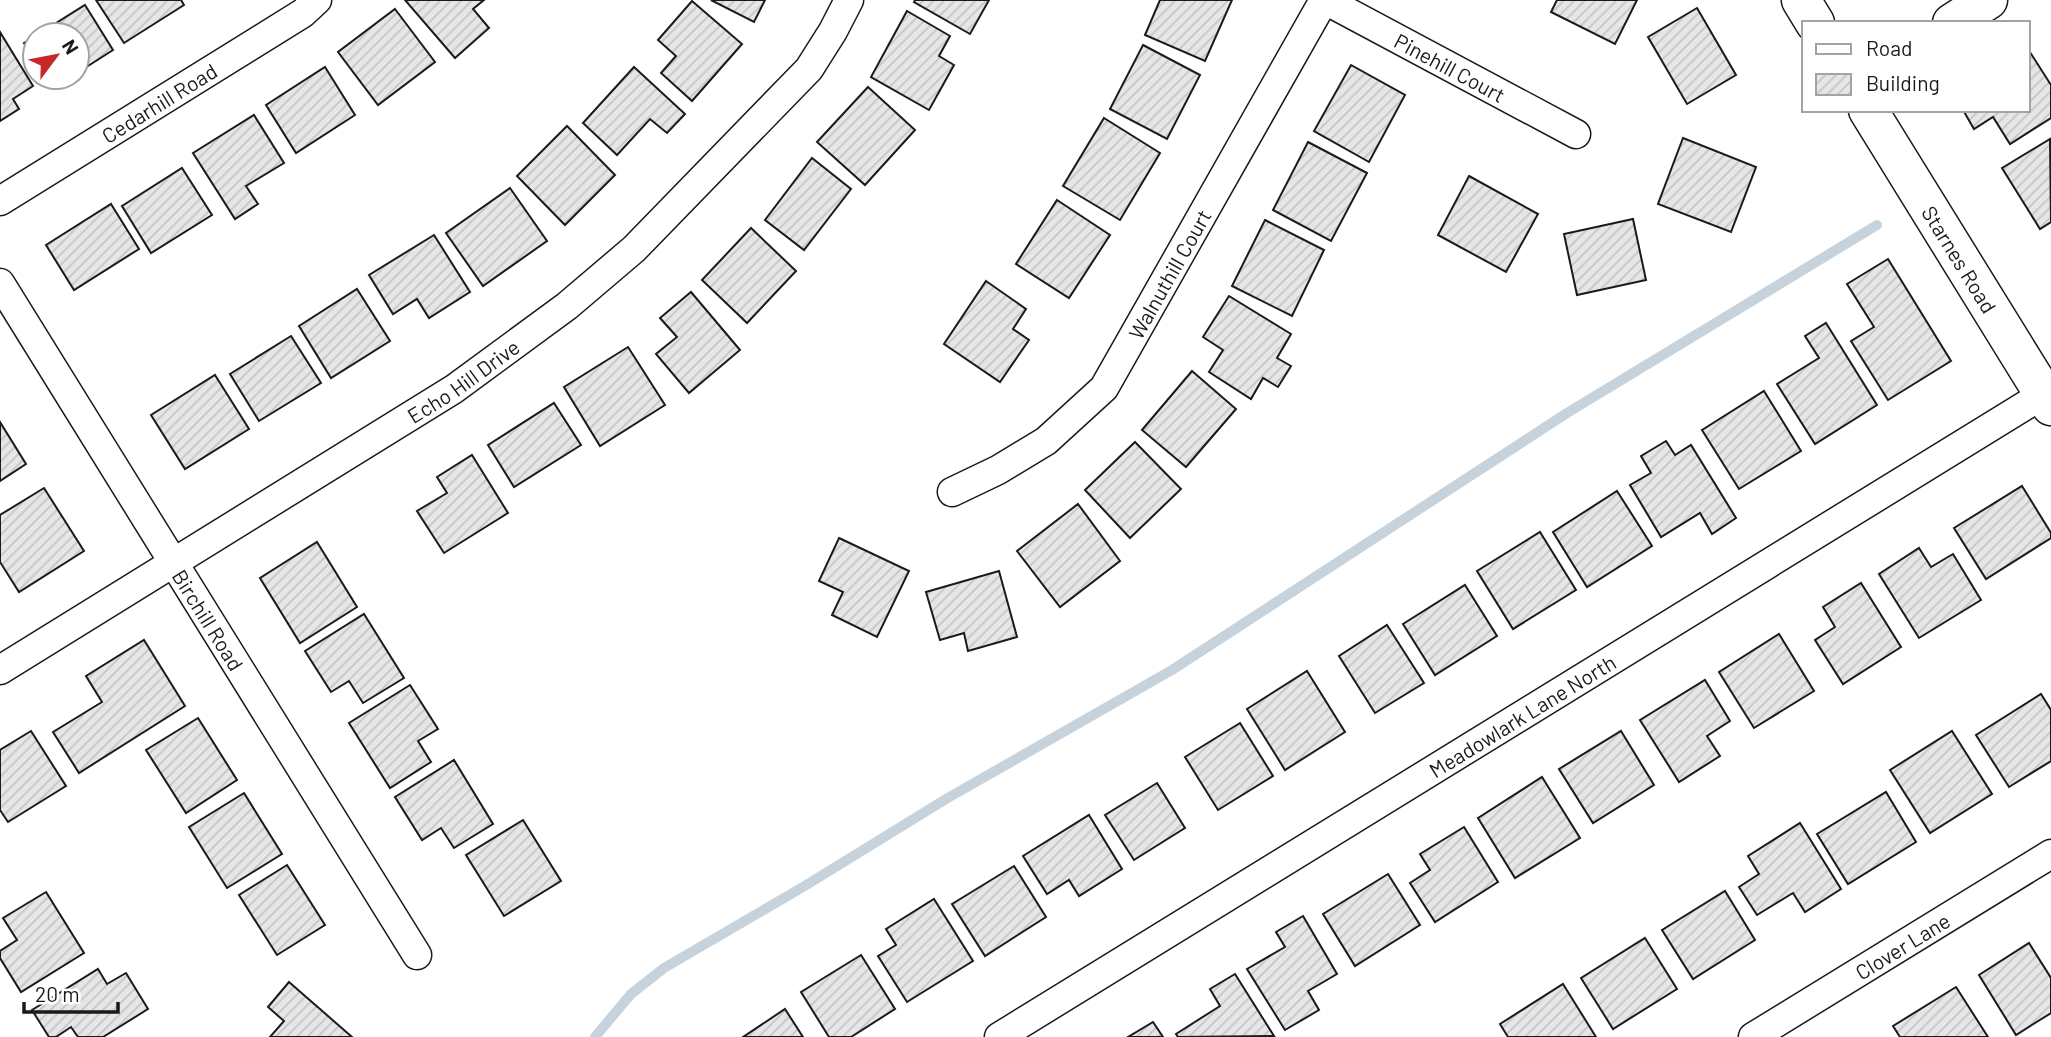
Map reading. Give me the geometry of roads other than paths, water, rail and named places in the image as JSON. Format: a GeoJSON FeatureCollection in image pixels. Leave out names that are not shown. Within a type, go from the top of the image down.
{"type":"FeatureCollection","features":[{"type":"Feature","properties":{"kind":"main road"},"geometry":{"type":"LineString","coordinates":[[1801,0],[1814,21]]}},
{"type":"Feature","properties":{"kind":"main road"},"geometry":{"type":"LineString","coordinates":[[1955,21],[1988,0]]}},
{"type":"Feature","properties":{"kind":"main road","name":"Starnes Road"},"geometry":{"type":"LineString","coordinates":[[1869,112],[2047,400]]}},
{"type":"Feature","properties":{"kind":"street","name":"Cedarhill Road"},"geometry":{"type":"LineString","coordinates":[[0,201],[303,13],[317,0]]}},
{"type":"Feature","properties":{"kind":"street","name":"Echo Hill Drive"},"geometry":{"type":"LineString","coordinates":[[0,670],[454,389],[567,306],[634,249],[809,69],[849,0]]}},
{"type":"Feature","properties":{"kind":"street","name":"Pinehill Court"},"geometry":{"type":"LineString","coordinates":[[1325,0],[1576,134]]}},
{"type":"Feature","properties":{"kind":"street","name":"Walnuthill Court"},"geometry":{"type":"LineString","coordinates":[[952,492],[998,470],[1046,440],[1104,388],[1325,0]]}},
{"type":"Feature","properties":{"kind":"street","name":"Birchill Road"},"geometry":{"type":"LineString","coordinates":[[0,283],[417,955]]}},
{"type":"Feature","properties":{"kind":"street","name":"Meadowlark Lane North"},"geometry":{"type":"LineString","coordinates":[[999,1037],[2047,400]]}},
{"type":"Feature","properties":{"kind":"street","name":"Clover Lane"},"geometry":{"type":"LineString","coordinates":[[1753,1037],[2051,854]]}},
{"type":"Feature","properties":{"kind":"waterway"},"geometry":{"type":"LineString","coordinates":[[595,1037],[631,994],[664,968],[946,799],[1172,670],[1567,413],[1877,225]]}}]}
